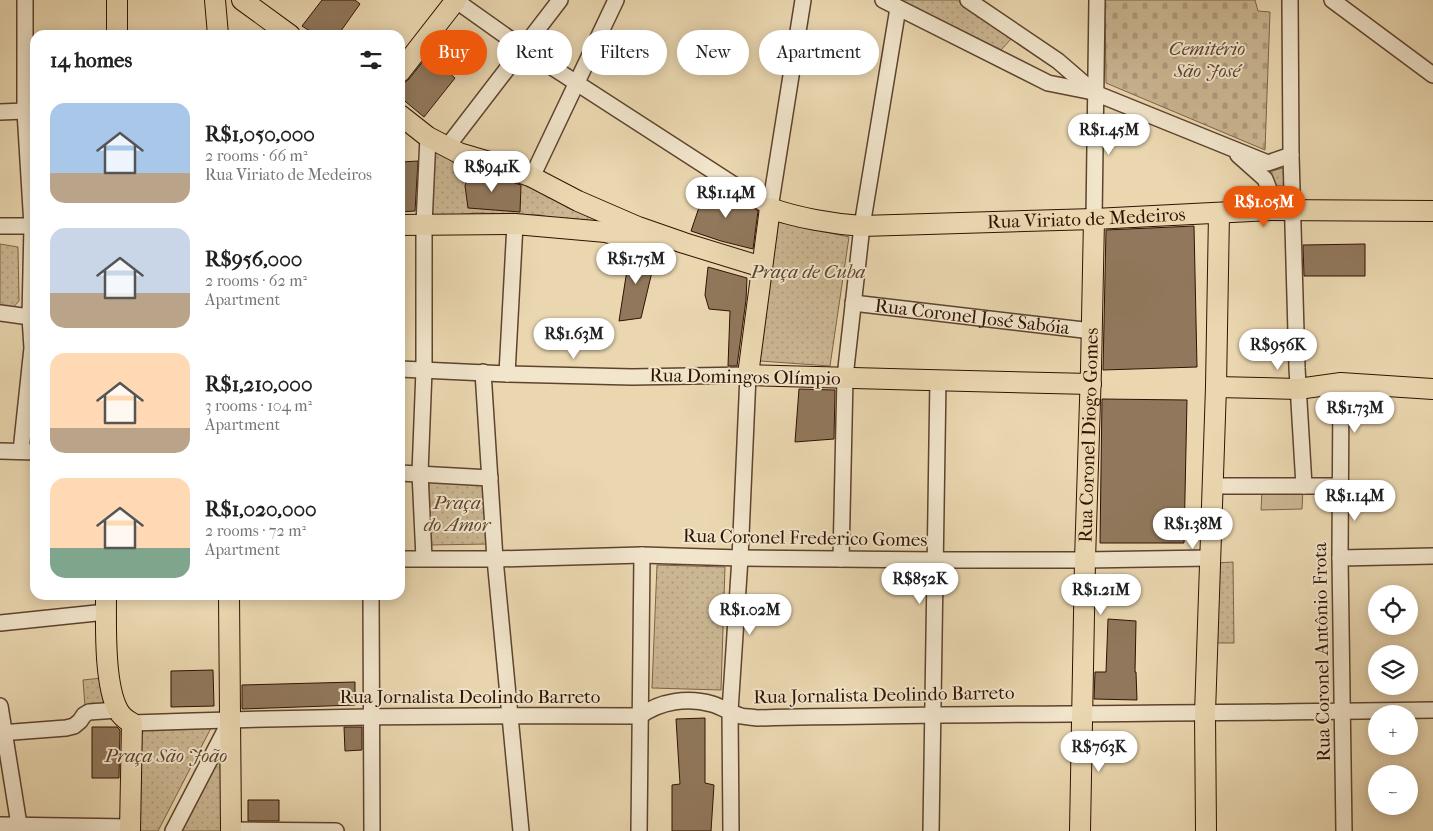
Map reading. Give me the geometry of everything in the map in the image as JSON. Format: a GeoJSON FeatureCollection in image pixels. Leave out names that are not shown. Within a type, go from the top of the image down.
{"type":"FeatureCollection","features":[{"type":"Feature","properties":{"kind":"main road"},"geometry":{"type":"LineString","coordinates":[[117,0],[117,30]]}},
{"type":"Feature","properties":{"kind":"main road"},"geometry":{"type":"LineString","coordinates":[[215,0],[218,30]]}},
{"type":"Feature","properties":{"kind":"main road"},"geometry":{"type":"LineString","coordinates":[[242,0],[283,30]]}},
{"type":"Feature","properties":{"kind":"main road"},"geometry":{"type":"LineString","coordinates":[[405,66],[456,0]]}},
{"type":"Feature","properties":{"kind":"main road"},"geometry":{"type":"LineString","coordinates":[[405,119],[428,137],[448,148],[532,177],[638,227],[761,273]]}},
{"type":"Feature","properties":{"kind":"main road"},"geometry":{"type":"LineString","coordinates":[[748,375],[770,208]]}},
{"type":"Feature","properties":{"kind":"main road","name":"Rua Viriato de Medeiros"},"geometry":{"type":"LineString","coordinates":[[770,208],[784,213],[862,226],[1094,219],[1271,210],[1433,211]]}},
{"type":"Feature","properties":{"kind":"main road"},"geometry":{"type":"LineString","coordinates":[[1206,831],[1205,713],[1216,387],[1219,213]]}},
{"type":"Feature","properties":{"kind":"main road","name":"Rua Coronel Diogo Gomes"},"geometry":{"type":"LineString","coordinates":[[1080,831],[1094,219]]}},
{"type":"Feature","properties":{"kind":"main road"},"geometry":{"type":"LineString","coordinates":[[405,225],[515,224],[606,232],[761,273]]}},
{"type":"Feature","properties":{"kind":"main road","name":"Rua Domingos Olímpio"},"geometry":{"type":"LineString","coordinates":[[748,375],[1091,384]]}},
{"type":"Feature","properties":{"kind":"main road"},"geometry":{"type":"LineString","coordinates":[[1216,387],[1298,389],[1341,383],[1433,389]]}},
{"type":"Feature","properties":{"kind":"main road"},"geometry":{"type":"LineString","coordinates":[[229,600],[231,831]]}},
{"type":"Feature","properties":{"kind":"main road"},"geometry":{"type":"LineString","coordinates":[[106,604],[112,695],[125,717],[130,829]]}},
{"type":"Feature","properties":{"kind":"street"},"geometry":{"type":"LineString","coordinates":[[25,0],[25,111],[30,183]]}},
{"type":"Feature","properties":{"kind":"street"},"geometry":{"type":"LineString","coordinates":[[456,0],[498,30]]}},
{"type":"Feature","properties":{"kind":"street"},"geometry":{"type":"LineString","coordinates":[[538,30],[560,0]]}},
{"type":"Feature","properties":{"kind":"street"},"geometry":{"type":"LineString","coordinates":[[532,177],[616,0]]}},
{"type":"Feature","properties":{"kind":"street"},"geometry":{"type":"LineString","coordinates":[[564,75],[770,208],[803,0]]}},
{"type":"Feature","properties":{"kind":"street"},"geometry":{"type":"LineString","coordinates":[[883,0],[1048,83],[1095,93],[1268,163],[1291,155]]}},
{"type":"Feature","properties":{"kind":"street"},"geometry":{"type":"LineString","coordinates":[[968,0],[1058,61],[1095,93]]}},
{"type":"Feature","properties":{"kind":"street"},"geometry":{"type":"LineString","coordinates":[[1094,219],[1097,0]]}},
{"type":"Feature","properties":{"kind":"street"},"geometry":{"type":"LineString","coordinates":[[1290,0],[1291,155],[1298,389],[1304,486]]}},
{"type":"Feature","properties":{"kind":"street"},"geometry":{"type":"LineString","coordinates":[[1332,0],[1433,75]]}},
{"type":"Feature","properties":{"kind":"street"},"geometry":{"type":"LineString","coordinates":[[841,559],[844,378],[862,226],[898,8]]}},
{"type":"Feature","properties":{"kind":"street"},"geometry":{"type":"LineString","coordinates":[[1048,83],[1057,74],[1058,61]]}},
{"type":"Feature","properties":{"kind":"street"},"geometry":{"type":"LineString","coordinates":[[448,148],[504,75]]}},
{"type":"Feature","properties":{"kind":"street"},"geometry":{"type":"LineString","coordinates":[[0,112],[25,111]]}},
{"type":"Feature","properties":{"kind":"street"},"geometry":{"type":"LineString","coordinates":[[424,558],[420,473],[424,370],[424,224],[428,137]]}},
{"type":"Feature","properties":{"kind":"street"},"geometry":{"type":"LineString","coordinates":[[1230,147],[1265,179],[1271,194],[1271,210]]}},
{"type":"Feature","properties":{"kind":"street"},"geometry":{"type":"LineString","coordinates":[[507,374],[515,224]]}},
{"type":"Feature","properties":{"kind":"street"},"geometry":{"type":"LineString","coordinates":[[0,226],[30,226]]}},
{"type":"Feature","properties":{"kind":"street","name":"Rua Coronel José Sabóia"},"geometry":{"type":"LineString","coordinates":[[853,303],[1092,332]]}},
{"type":"Feature","properties":{"kind":"street"},"geometry":{"type":"LineString","coordinates":[[0,313],[30,317]]}},
{"type":"Feature","properties":{"kind":"street","name":"Rua Domingos Olímpio"},"geometry":{"type":"LineString","coordinates":[[405,369],[632,377],[748,375]]}},
{"type":"Feature","properties":{"kind":"street"},"geometry":{"type":"LineString","coordinates":[[483,372],[495,559],[521,831]]}},
{"type":"Feature","properties":{"kind":"street"},"geometry":{"type":"LineString","coordinates":[[731,831],[730,711],[740,558],[748,375]]}},
{"type":"Feature","properties":{"kind":"street"},"geometry":{"type":"LineString","coordinates":[[931,831],[938,379]]}},
{"type":"Feature","properties":{"kind":"street","name":"Rua Coronel Antônio Frota"},"geometry":{"type":"LineString","coordinates":[[1341,383],[1340,558],[1344,831]]}},
{"type":"Feature","properties":{"kind":"street"},"geometry":{"type":"LineString","coordinates":[[0,451],[28,452],[30,410]]}},
{"type":"Feature","properties":{"kind":"street"},"geometry":{"type":"LineString","coordinates":[[405,473],[490,478]]}},
{"type":"Feature","properties":{"kind":"street"},"geometry":{"type":"LineString","coordinates":[[1213,486],[1340,486]]}},
{"type":"Feature","properties":{"kind":"street"},"geometry":{"type":"LineString","coordinates":[[639,831],[642,556]]}},
{"type":"Feature","properties":{"kind":"street","name":"Rua Coronel Frederico Gomes"},"geometry":{"type":"LineString","coordinates":[[405,559],[642,556],[936,560],[1210,558]]}},
{"type":"Feature","properties":{"kind":"street"},"geometry":{"type":"LineString","coordinates":[[1340,558],[1433,556]]}},
{"type":"Feature","properties":{"kind":"street"},"geometry":{"type":"LineString","coordinates":[[371,600],[372,831]]}},
{"type":"Feature","properties":{"kind":"street"},"geometry":{"type":"LineString","coordinates":[[0,623],[106,604]]}},
{"type":"Feature","properties":{"kind":"street","name":"Rua Jornalista Deolindo Barreto"},"geometry":{"type":"LineString","coordinates":[[2,733],[66,728],[74,726],[89,712],[125,717],[230,720],[372,717],[640,716],[650,708],[668,702],[688,701],[714,704],[743,716],[757,718],[933,714],[1433,710]]}},
{"type":"Feature","properties":{"kind":"street"},"geometry":{"type":"LineString","coordinates":[[0,706],[2,733],[20,829]]}},
{"type":"Feature","properties":{"kind":"street"},"geometry":{"type":"LineString","coordinates":[[172,831],[230,720]]}},
{"type":"Feature","properties":{"kind":"street"},"geometry":{"type":"LineString","coordinates":[[0,826],[20,829],[130,829]]}},
{"type":"Feature","properties":{"kind":"street"},"geometry":{"type":"LineString","coordinates":[[231,831],[336,831]]}},
{"type":"Feature","properties":{"kind":"green space"},"geometry":{"type":"Polygon","coordinates":[[[893,0],[957,0],[1011,39],[1001,50],[893,0]]]}},
{"type":"Feature","properties":{"kind":"green space","name":"Cemitério São José"},"geometry":{"type":"Polygon","coordinates":[[[1105,0],[1255,0],[1258,11],[1270,12],[1265,150],[1106,83],[1105,0]]]}},
{"type":"Feature","properties":{"kind":"green space"},"geometry":{"type":"Polygon","coordinates":[[[425,147],[555,195],[595,215],[595,224],[565,221],[540,215],[476,213],[421,219],[425,147]]]}},
{"type":"Feature","properties":{"kind":"green space"},"geometry":{"type":"Polygon","coordinates":[[[1287,167],[1287,186],[1275,186],[1268,172],[1287,167]]]}},
{"type":"Feature","properties":{"kind":"green space","name":"Praça de Cuba"},"geometry":{"type":"Polygon","coordinates":[[[778,222],[849,237],[830,366],[760,361],[778,222]]]}},
{"type":"Feature","properties":{"kind":"green space"},"geometry":{"type":"Polygon","coordinates":[[[0,244],[18,247],[19,301],[9,312],[0,310],[0,244]]]}},
{"type":"Feature","properties":{"kind":"green space","name":"Praça do Amor"},"geometry":{"type":"Polygon","coordinates":[[[429,477],[484,478],[489,544],[428,545],[429,477]]]}},
{"type":"Feature","properties":{"kind":"green space"},"geometry":{"type":"Polygon","coordinates":[[[1303,489],[1302,509],[1261,510],[1262,490],[1303,489]]]}},
{"type":"Feature","properties":{"kind":"green space"},"geometry":{"type":"Polygon","coordinates":[[[1233,562],[1234,643],[1217,643],[1216,563],[1233,562]]]}},
{"type":"Feature","properties":{"kind":"green space"},"geometry":{"type":"Polygon","coordinates":[[[657,565],[725,567],[721,690],[652,688],[657,565]]]}},
{"type":"Feature","properties":{"kind":"green space"},"geometry":{"type":"Polygon","coordinates":[[[102,678],[104,705],[85,706],[83,680],[102,678]]]}},
{"type":"Feature","properties":{"kind":"green space","name":"Praça São João"},"geometry":{"type":"Polygon","coordinates":[[[211,728],[158,831],[137,831],[140,729],[211,728]]]}},
{"type":"Feature","properties":{"kind":"green space","name":"Praça São João"},"geometry":{"type":"Polygon","coordinates":[[[223,742],[221,831],[176,831],[223,742]]]}},
{"type":"Feature","properties":{"kind":"building"},"geometry":{"type":"Polygon","coordinates":[[[322,0],[355,0],[360,4],[342,30],[308,30],[302,26],[322,0]]]}},
{"type":"Feature","properties":{"kind":"building"},"geometry":{"type":"Polygon","coordinates":[[[420,65],[420,75],[451,75],[455,78],[424,117],[405,101],[405,82],[420,65]]]}},
{"type":"Feature","properties":{"kind":"building"},"geometry":{"type":"Polygon","coordinates":[[[418,161],[415,211],[405,212],[405,162],[418,161]]]}},
{"type":"Feature","properties":{"kind":"building"},"geometry":{"type":"Polygon","coordinates":[[[469,171],[484,173],[521,185],[520,212],[468,208],[465,186],[469,171]]]}},
{"type":"Feature","properties":{"kind":"building"},"geometry":{"type":"Polygon","coordinates":[[[706,187],[735,196],[758,211],[753,249],[691,231],[706,187]]]}},
{"type":"Feature","properties":{"kind":"building"},"geometry":{"type":"Polygon","coordinates":[[[1194,226],[1197,367],[1103,370],[1106,230],[1194,226]]]}},
{"type":"Feature","properties":{"kind":"building"},"geometry":{"type":"Polygon","coordinates":[[[1365,244],[1365,276],[1304,276],[1303,245],[1365,244]]]}},
{"type":"Feature","properties":{"kind":"building"},"geometry":{"type":"Polygon","coordinates":[[[630,251],[656,255],[641,318],[619,321],[630,251]]]}},
{"type":"Feature","properties":{"kind":"building"},"geometry":{"type":"Polygon","coordinates":[[[708,267],[747,278],[737,366],[728,366],[730,311],[709,309],[705,295],[708,267]]]}},
{"type":"Feature","properties":{"kind":"building"},"geometry":{"type":"Polygon","coordinates":[[[799,389],[835,390],[834,439],[795,442],[799,389]]]}},
{"type":"Feature","properties":{"kind":"building"},"geometry":{"type":"Polygon","coordinates":[[[1102,399],[1187,400],[1184,543],[1100,543],[1102,399]]]}},
{"type":"Feature","properties":{"kind":"building"},"geometry":{"type":"Polygon","coordinates":[[[1108,619],[1136,621],[1135,672],[1137,700],[1094,699],[1095,672],[1106,672],[1108,619]]]}},
{"type":"Feature","properties":{"kind":"building"},"geometry":{"type":"Polygon","coordinates":[[[213,670],[214,706],[171,707],[171,671],[213,670]]]}},
{"type":"Feature","properties":{"kind":"building"},"geometry":{"type":"Polygon","coordinates":[[[355,682],[355,705],[242,709],[242,685],[355,682]]]}},
{"type":"Feature","properties":{"kind":"building"},"geometry":{"type":"Polygon","coordinates":[[[705,718],[705,783],[714,785],[711,831],[672,831],[672,785],[680,784],[676,719],[705,718]]]}},
{"type":"Feature","properties":{"kind":"building"},"geometry":{"type":"Polygon","coordinates":[[[92,727],[117,727],[120,730],[119,778],[92,778],[92,727]]]}},
{"type":"Feature","properties":{"kind":"building"},"geometry":{"type":"Polygon","coordinates":[[[344,727],[362,727],[362,750],[345,751],[344,727]]]}},
{"type":"Feature","properties":{"kind":"building"},"geometry":{"type":"Polygon","coordinates":[[[248,800],[279,800],[279,821],[248,821],[248,800]]]}}]}
